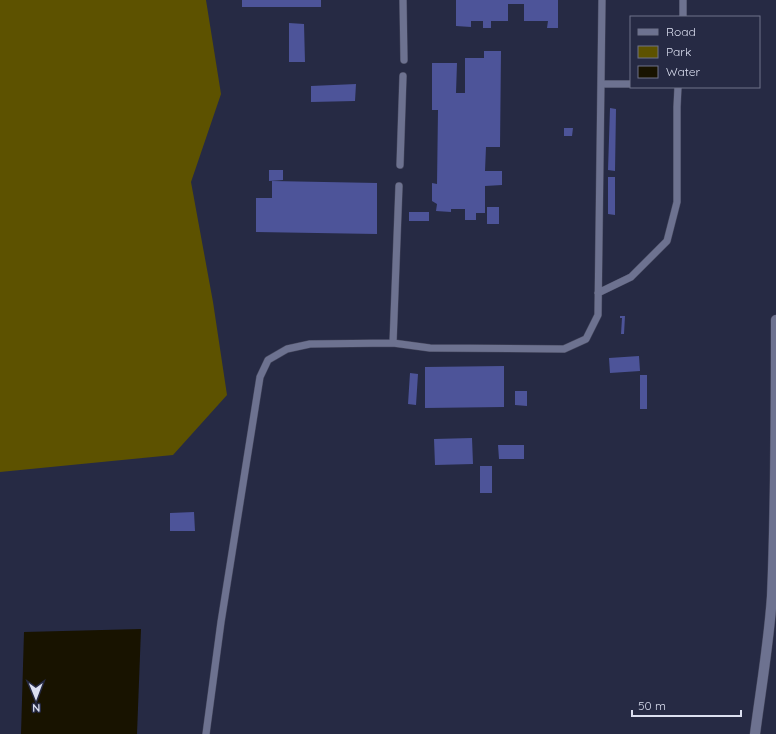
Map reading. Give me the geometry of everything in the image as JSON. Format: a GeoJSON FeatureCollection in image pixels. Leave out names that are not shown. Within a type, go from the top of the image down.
{"type":"FeatureCollection","features":[{"type":"Feature","properties":{"kind":"street"},"geometry":{"type":"LineString","coordinates":[[755,734],[774,597],[776,526],[776,320]]}},
{"type":"Feature","properties":{"kind":"lane"},"geometry":{"type":"LineString","coordinates":[[403,0],[404,60]]}},
{"type":"Feature","properties":{"kind":"lane"},"geometry":{"type":"LineString","coordinates":[[206,734],[221,622],[260,376],[268,360],[287,350],[310,344],[393,343],[430,348],[564,349],[586,339],[598,316],[602,0]]}},
{"type":"Feature","properties":{"kind":"lane"},"geometry":{"type":"LineString","coordinates":[[683,0],[683,16]]}},
{"type":"Feature","properties":{"kind":"lane"},"geometry":{"type":"LineString","coordinates":[[400,165],[403,76]]}},
{"type":"Feature","properties":{"kind":"lane"},"geometry":{"type":"LineString","coordinates":[[601,84],[630,84]]}},
{"type":"Feature","properties":{"kind":"lane"},"geometry":{"type":"LineString","coordinates":[[598,293],[632,277],[666,241],[677,202],[678,88]]}},
{"type":"Feature","properties":{"kind":"lane"},"geometry":{"type":"LineString","coordinates":[[393,343],[399,186]]}},
{"type":"Feature","properties":{"kind":"green space"},"geometry":{"type":"Polygon","coordinates":[[[0,0],[206,0],[221,94],[191,182],[213,302],[227,395],[173,455],[0,472],[0,0]]]}},
{"type":"Feature","properties":{"kind":"water"},"geometry":{"type":"Polygon","coordinates":[[[141,629],[137,734],[21,734],[24,632],[141,629]]]}},
{"type":"Feature","properties":{"kind":"building"},"geometry":{"type":"Polygon","coordinates":[[[242,0],[321,0],[321,7],[242,7],[242,0]]]}},
{"type":"Feature","properties":{"kind":"building"},"geometry":{"type":"Polygon","coordinates":[[[456,0],[558,0],[558,28],[547,28],[548,21],[524,21],[524,4],[508,4],[508,21],[491,21],[491,28],[483,28],[483,21],[471,21],[471,27],[456,26],[456,0]]]}},
{"type":"Feature","properties":{"kind":"building"},"geometry":{"type":"Polygon","coordinates":[[[289,23],[304,24],[305,62],[289,62],[289,23]]]}},
{"type":"Feature","properties":{"kind":"building"},"geometry":{"type":"Polygon","coordinates":[[[484,51],[501,51],[500,147],[486,147],[485,171],[502,171],[502,185],[485,186],[485,213],[476,213],[476,220],[465,220],[465,209],[451,209],[451,212],[436,211],[437,204],[432,201],[432,183],[437,184],[438,110],[432,110],[432,63],[457,63],[456,93],[465,93],[465,58],[484,58],[484,51]]]}},
{"type":"Feature","properties":{"kind":"building"},"geometry":{"type":"Polygon","coordinates":[[[356,84],[355,101],[311,102],[311,86],[356,84]]]}},
{"type":"Feature","properties":{"kind":"building"},"geometry":{"type":"Polygon","coordinates":[[[610,108],[616,109],[615,171],[608,170],[610,108]]]}},
{"type":"Feature","properties":{"kind":"building"},"geometry":{"type":"Polygon","coordinates":[[[564,128],[573,128],[572,136],[564,136],[564,128]]]}},
{"type":"Feature","properties":{"kind":"building"},"geometry":{"type":"Polygon","coordinates":[[[269,170],[283,170],[283,180],[269,181],[269,170]]]}},
{"type":"Feature","properties":{"kind":"building"},"geometry":{"type":"Polygon","coordinates":[[[608,177],[615,177],[615,215],[608,214],[608,177]]]}},
{"type":"Feature","properties":{"kind":"building"},"geometry":{"type":"Polygon","coordinates":[[[272,181],[377,183],[377,234],[256,232],[256,198],[272,198],[272,181]]]}},
{"type":"Feature","properties":{"kind":"building"},"geometry":{"type":"Polygon","coordinates":[[[487,207],[499,207],[499,224],[487,224],[487,207]]]}},
{"type":"Feature","properties":{"kind":"building"},"geometry":{"type":"Polygon","coordinates":[[[409,212],[429,212],[429,221],[409,221],[409,212]]]}},
{"type":"Feature","properties":{"kind":"building"},"geometry":{"type":"Polygon","coordinates":[[[620,316],[625,316],[624,334],[621,334],[622,318],[620,318],[620,316]]]}},
{"type":"Feature","properties":{"kind":"building"},"geometry":{"type":"Polygon","coordinates":[[[639,356],[640,371],[610,373],[609,358],[639,356]]]}},
{"type":"Feature","properties":{"kind":"building"},"geometry":{"type":"Polygon","coordinates":[[[504,366],[504,407],[425,408],[425,367],[504,366]]]}},
{"type":"Feature","properties":{"kind":"building"},"geometry":{"type":"Polygon","coordinates":[[[410,373],[418,374],[416,405],[408,404],[410,373]]]}},
{"type":"Feature","properties":{"kind":"building"},"geometry":{"type":"Polygon","coordinates":[[[640,375],[647,375],[647,409],[640,409],[640,375]]]}},
{"type":"Feature","properties":{"kind":"building"},"geometry":{"type":"Polygon","coordinates":[[[515,391],[527,391],[527,406],[515,405],[515,391]]]}},
{"type":"Feature","properties":{"kind":"building"},"geometry":{"type":"Polygon","coordinates":[[[472,438],[473,464],[435,465],[434,439],[472,438]]]}},
{"type":"Feature","properties":{"kind":"building"},"geometry":{"type":"Polygon","coordinates":[[[498,445],[524,445],[524,459],[499,459],[498,445]]]}},
{"type":"Feature","properties":{"kind":"building"},"geometry":{"type":"Polygon","coordinates":[[[480,466],[492,466],[492,493],[480,493],[480,466]]]}},
{"type":"Feature","properties":{"kind":"building"},"geometry":{"type":"Polygon","coordinates":[[[194,512],[195,531],[170,531],[170,513],[194,512]]]}}]}
